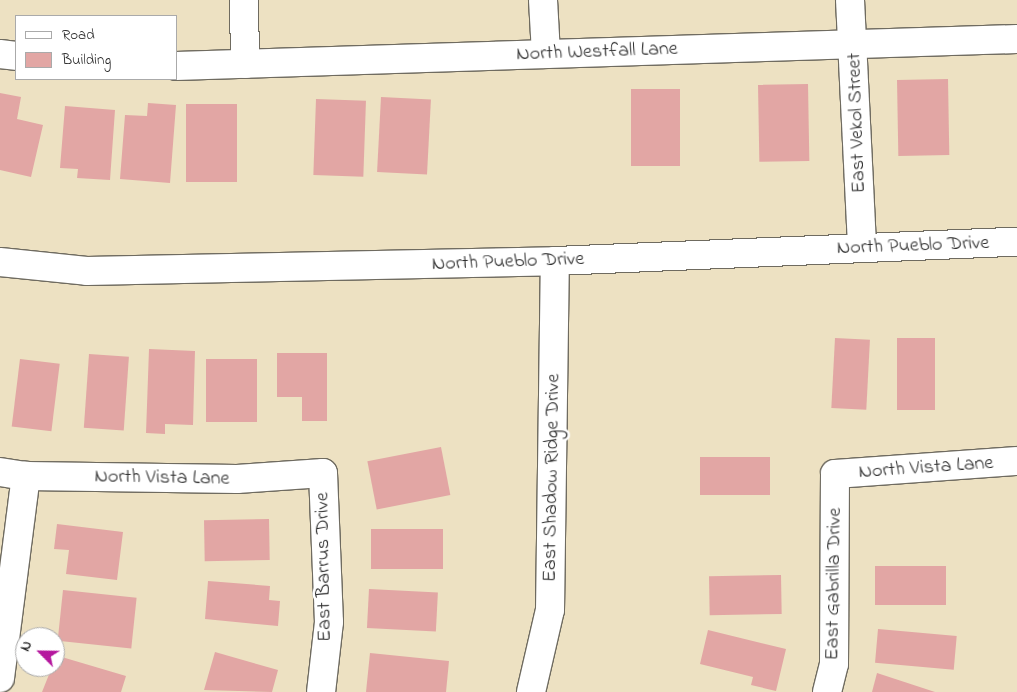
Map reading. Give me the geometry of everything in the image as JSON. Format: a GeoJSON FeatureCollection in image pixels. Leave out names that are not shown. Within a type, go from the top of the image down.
{"type":"FeatureCollection","features":[{"type":"Feature","properties":{"kind":"street"},"geometry":{"type":"LineString","coordinates":[[244,0],[246,64]]}},
{"type":"Feature","properties":{"kind":"street"},"geometry":{"type":"LineString","coordinates":[[543,0],[546,54]]}},
{"type":"Feature","properties":{"kind":"street","name":"East Vekol Street"},"geometry":{"type":"LineString","coordinates":[[850,0],[862,247]]}},
{"type":"Feature","properties":{"kind":"street","name":"North Westfall Lane"},"geometry":{"type":"LineString","coordinates":[[178,66],[1017,39]]}},
{"type":"Feature","properties":{"kind":"street"},"geometry":{"type":"LineString","coordinates":[[0,54],[15,56]]}},
{"type":"Feature","properties":{"kind":"street","name":"North Pueblo Drive"},"geometry":{"type":"LineString","coordinates":[[0,262],[87,271],[555,262],[862,247],[1017,242]]}},
{"type":"Feature","properties":{"kind":"street","name":"East Shadow Ridge Drive"},"geometry":{"type":"LineString","coordinates":[[531,692],[550,610],[555,262]]}},
{"type":"Feature","properties":{"kind":"street","name":"North Vista Lane"},"geometry":{"type":"LineString","coordinates":[[835,474],[1017,461]]}},
{"type":"Feature","properties":{"kind":"street","name":"North Vista Lane"},"geometry":{"type":"LineString","coordinates":[[13,474],[237,480],[323,473]]}},
{"type":"Feature","properties":{"kind":"street","name":"East Barrus Drive"},"geometry":{"type":"LineString","coordinates":[[321,692],[328,622],[323,473]]}},
{"type":"Feature","properties":{"kind":"street"},"geometry":{"type":"LineString","coordinates":[[0,678],[13,474]]}},
{"type":"Feature","properties":{"kind":"street","name":"East Gabrilla Drive"},"geometry":{"type":"LineString","coordinates":[[827,692],[834,664],[835,474]]}},
{"type":"Feature","properties":{"kind":"building"},"geometry":{"type":"Polygon","coordinates":[[[948,79],[949,155],[898,156],[897,80],[948,79]]]}},
{"type":"Feature","properties":{"kind":"building"},"geometry":{"type":"Polygon","coordinates":[[[808,84],[809,161],[759,162],[758,85],[808,84]]]}},
{"type":"Feature","properties":{"kind":"building"},"geometry":{"type":"Polygon","coordinates":[[[631,89],[680,89],[680,166],[631,166],[631,89]]]}},
{"type":"Feature","properties":{"kind":"building"},"geometry":{"type":"Polygon","coordinates":[[[0,93],[21,97],[17,119],[43,125],[31,177],[0,170],[0,93]]]}},
{"type":"Feature","properties":{"kind":"building"},"geometry":{"type":"Polygon","coordinates":[[[381,97],[431,100],[427,175],[377,172],[381,97]]]}},
{"type":"Feature","properties":{"kind":"building"},"geometry":{"type":"Polygon","coordinates":[[[316,99],[366,101],[363,177],[313,175],[316,99]]]}},
{"type":"Feature","properties":{"kind":"building"},"geometry":{"type":"Polygon","coordinates":[[[148,103],[176,105],[170,183],[120,179],[125,115],[147,116],[148,103]]]}},
{"type":"Feature","properties":{"kind":"building"},"geometry":{"type":"Polygon","coordinates":[[[186,104],[237,104],[237,182],[186,182],[186,104]]]}},
{"type":"Feature","properties":{"kind":"building"},"geometry":{"type":"Polygon","coordinates":[[[65,106],[115,110],[110,180],[77,178],[78,169],[60,168],[65,106]]]}},
{"type":"Feature","properties":{"kind":"building"},"geometry":{"type":"Polygon","coordinates":[[[835,338],[870,340],[866,410],[831,408],[835,338]]]}},
{"type":"Feature","properties":{"kind":"building"},"geometry":{"type":"Polygon","coordinates":[[[897,338],[935,338],[935,410],[897,410],[897,338]]]}},
{"type":"Feature","properties":{"kind":"building"},"geometry":{"type":"Polygon","coordinates":[[[149,349],[195,351],[193,425],[165,424],[165,434],[146,433],[149,349]]]}},
{"type":"Feature","properties":{"kind":"building"},"geometry":{"type":"Polygon","coordinates":[[[277,353],[327,353],[327,421],[302,421],[302,397],[277,397],[277,353]]]}},
{"type":"Feature","properties":{"kind":"building"},"geometry":{"type":"Polygon","coordinates":[[[89,354],[129,357],[124,431],[84,428],[89,354]]]}},
{"type":"Feature","properties":{"kind":"building"},"geometry":{"type":"Polygon","coordinates":[[[20,359],[60,364],[51,431],[12,426],[20,359]]]}},
{"type":"Feature","properties":{"kind":"building"},"geometry":{"type":"Polygon","coordinates":[[[206,359],[257,359],[257,422],[206,422],[206,359]]]}},
{"type":"Feature","properties":{"kind":"building"},"geometry":{"type":"Polygon","coordinates":[[[441,447],[450,495],[377,509],[367,461],[441,447]]]}},
{"type":"Feature","properties":{"kind":"building"},"geometry":{"type":"Polygon","coordinates":[[[700,457],[770,457],[770,495],[700,495],[700,457]]]}},
{"type":"Feature","properties":{"kind":"building"},"geometry":{"type":"Polygon","coordinates":[[[269,519],[270,560],[205,561],[204,520],[269,519]]]}},
{"type":"Feature","properties":{"kind":"building"},"geometry":{"type":"Polygon","coordinates":[[[57,524],[123,532],[117,580],[66,574],[69,550],[54,549],[57,524]]]}},
{"type":"Feature","properties":{"kind":"building"},"geometry":{"type":"Polygon","coordinates":[[[371,529],[443,529],[443,569],[371,569],[371,529]]]}},
{"type":"Feature","properties":{"kind":"building"},"geometry":{"type":"Polygon","coordinates":[[[875,566],[946,566],[946,605],[875,605],[875,566]]]}},
{"type":"Feature","properties":{"kind":"building"},"geometry":{"type":"Polygon","coordinates":[[[781,575],[782,614],[710,615],[709,576],[781,575]]]}},
{"type":"Feature","properties":{"kind":"building"},"geometry":{"type":"Polygon","coordinates":[[[208,581],[270,586],[269,600],[280,601],[278,626],[205,619],[208,581]]]}},
{"type":"Feature","properties":{"kind":"building"},"geometry":{"type":"Polygon","coordinates":[[[369,589],[438,593],[436,632],[367,628],[369,589]]]}},
{"type":"Feature","properties":{"kind":"building"},"geometry":{"type":"Polygon","coordinates":[[[63,590],[137,598],[131,648],[65,641],[65,627],[59,627],[63,590]]]}},
{"type":"Feature","properties":{"kind":"building"},"geometry":{"type":"Polygon","coordinates":[[[878,629],[957,636],[954,670],[875,663],[878,629]]]}},
{"type":"Feature","properties":{"kind":"building"},"geometry":{"type":"Polygon","coordinates":[[[708,630],[786,649],[776,691],[751,685],[753,677],[700,664],[708,630]]]}},
{"type":"Feature","properties":{"kind":"building"},"geometry":{"type":"Polygon","coordinates":[[[215,652],[278,670],[272,692],[204,690],[215,652]]]}},
{"type":"Feature","properties":{"kind":"building"},"geometry":{"type":"Polygon","coordinates":[[[370,653],[449,661],[446,692],[366,692],[370,653]]]}},
{"type":"Feature","properties":{"kind":"building"},"geometry":{"type":"Polygon","coordinates":[[[65,658],[126,676],[121,692],[42,692],[48,677],[65,677],[65,658]]]}},
{"type":"Feature","properties":{"kind":"building"},"geometry":{"type":"Polygon","coordinates":[[[877,673],[935,692],[872,692],[877,673]]]}}]}
